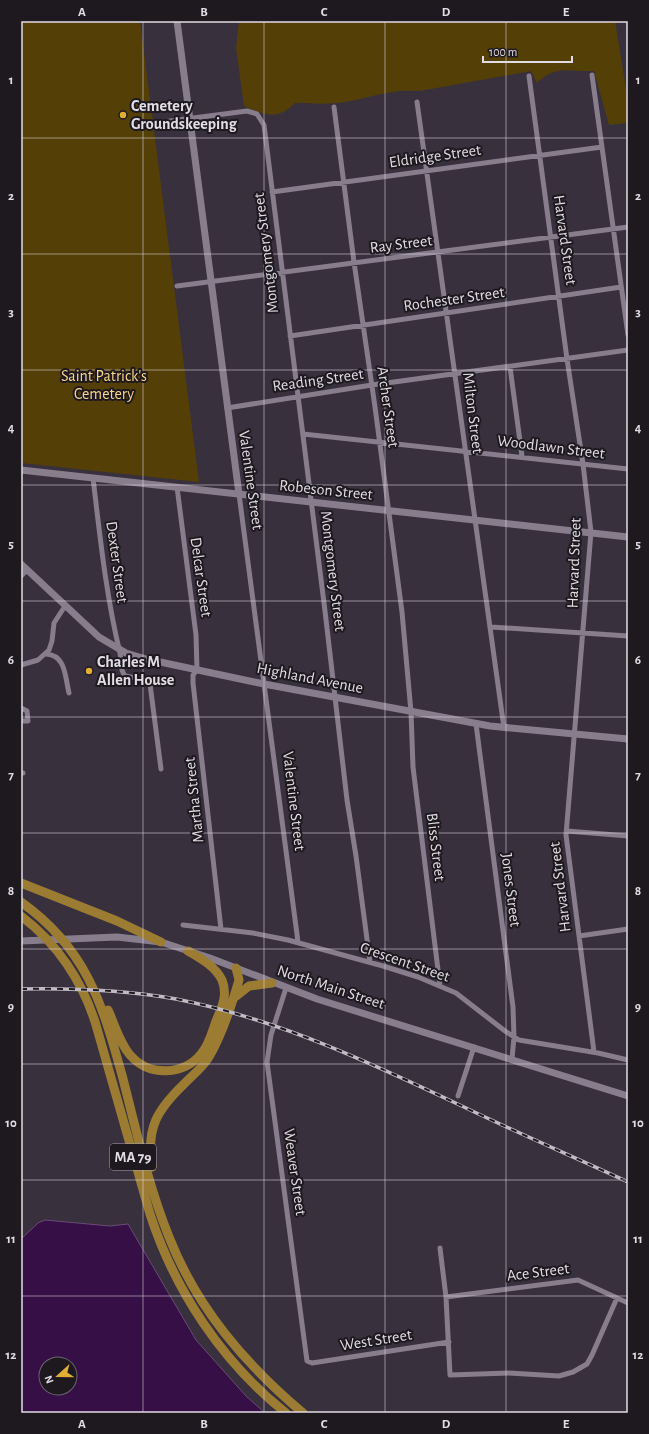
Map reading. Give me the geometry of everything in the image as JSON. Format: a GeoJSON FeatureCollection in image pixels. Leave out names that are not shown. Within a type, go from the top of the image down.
{"type":"FeatureCollection","features":[{"type":"Feature","properties":{"kind":"highway"},"geometry":{"type":"LineString","coordinates":[[21,883],[122,924],[161,942]]}},
{"type":"Feature","properties":{"kind":"highway"},"geometry":{"type":"LineString","coordinates":[[21,902],[50,927],[72,952],[95,984],[128,1053],[139,1063],[157,1070],[178,1069],[197,1058],[207,1045],[222,1018],[239,980],[236,968]]}},
{"type":"Feature","properties":{"kind":"highway","name":"MA 79"},"geometry":{"type":"LineString","coordinates":[[21,916],[53,945],[79,982],[86,996],[100,1035],[146,1203],[161,1245],[190,1303],[229,1357],[255,1386],[286,1413]]}},
{"type":"Feature","properties":{"kind":"highway"},"geometry":{"type":"LineString","coordinates":[[188,950],[208,963],[219,976],[228,1005]]}},
{"type":"Feature","properties":{"kind":"highway"},"geometry":{"type":"LineString","coordinates":[[228,1005],[238,993],[246,988],[272,983]]}},
{"type":"Feature","properties":{"kind":"highway","name":"MA 79"},"geometry":{"type":"LineString","coordinates":[[101,997],[159,1208],[183,1268],[214,1321],[260,1375],[303,1413]]}},
{"type":"Feature","properties":{"kind":"highway"},"geometry":{"type":"LineString","coordinates":[[159,1208],[150,1154],[151,1134],[155,1121],[165,1103],[207,1060],[214,1048],[222,1018]]}},
{"type":"Feature","properties":{"kind":"highway"},"geometry":{"type":"LineString","coordinates":[[229,1357],[276,1413]]}},
{"type":"Feature","properties":{"kind":"main road","name":"Valentine Street"},"geometry":{"type":"LineString","coordinates":[[177,21],[239,494]]}},
{"type":"Feature","properties":{"kind":"main road","name":"Robeson Street"},"geometry":{"type":"LineString","coordinates":[[21,470],[628,537]]}},
{"type":"Feature","properties":{"kind":"main road","name":"Highland Avenue"},"geometry":{"type":"LineString","coordinates":[[21,564],[93,632],[119,649],[146,659],[264,684],[476,724],[504,728],[628,739]]}},
{"type":"Feature","properties":{"kind":"main road","name":"North Main Street"},"geometry":{"type":"LineString","coordinates":[[21,942],[89,938],[126,938],[161,942],[188,950],[286,988],[628,1096]]}},
{"type":"Feature","properties":{"kind":"street"},"geometry":{"type":"LineString","coordinates":[[592,75],[628,335]]}},
{"type":"Feature","properties":{"kind":"street","name":"Harvard Street"},"geometry":{"type":"LineString","coordinates":[[529,76],[560,297],[567,359],[583,464],[591,532],[567,831],[568,861],[594,1052]]}},
{"type":"Feature","properties":{"kind":"street","name":"Milton Street"},"geometry":{"type":"LineString","coordinates":[[417,102],[504,728]]}},
{"type":"Feature","properties":{"kind":"street","name":"Archer Street"},"geometry":{"type":"LineString","coordinates":[[334,107],[402,612],[411,712]]}},
{"type":"Feature","properties":{"kind":"street","name":"Montgomery Street"},"geometry":{"type":"LineString","coordinates":[[190,119],[240,111],[250,111],[257,114],[264,125],[336,697],[347,800],[370,962]]}},
{"type":"Feature","properties":{"kind":"street"},"geometry":{"type":"LineString","coordinates":[[155,123],[190,119]]}},
{"type":"Feature","properties":{"kind":"street","name":"Eldridge Street"},"geometry":{"type":"LineString","coordinates":[[272,192],[540,154],[602,147]]}},
{"type":"Feature","properties":{"kind":"street","name":"Ray Street"},"geometry":{"type":"LineString","coordinates":[[177,286],[628,227]]}},
{"type":"Feature","properties":{"kind":"street","name":"Rochester Street"},"geometry":{"type":"LineString","coordinates":[[290,336],[621,287]]}},
{"type":"Feature","properties":{"kind":"street","name":"Reading Street"},"geometry":{"type":"LineString","coordinates":[[227,408],[372,385],[628,350]]}},
{"type":"Feature","properties":{"kind":"street"},"geometry":{"type":"LineString","coordinates":[[510,367],[522,456]]}},
{"type":"Feature","properties":{"kind":"street","name":"Woodlawn Street"},"geometry":{"type":"LineString","coordinates":[[303,434],[522,456],[628,469]]}},
{"type":"Feature","properties":{"kind":"street","name":"Dexter Street"},"geometry":{"type":"LineString","coordinates":[[93,478],[110,609],[121,658],[121,670],[125,676],[142,678],[150,684],[161,769]]}},
{"type":"Feature","properties":{"kind":"street","name":"Delcar Street"},"geometry":{"type":"LineString","coordinates":[[177,487],[196,635],[197,670]]}},
{"type":"Feature","properties":{"kind":"street","name":"Valentine Street"},"geometry":{"type":"LineString","coordinates":[[239,494],[298,942]]}},
{"type":"Feature","properties":{"kind":"street"},"geometry":{"type":"LineString","coordinates":[[21,576],[27,570]]}},
{"type":"Feature","properties":{"kind":"street"},"geometry":{"type":"LineString","coordinates":[[21,665],[34,662],[46,654],[51,646],[54,622],[65,606]]}},
{"type":"Feature","properties":{"kind":"street"},"geometry":{"type":"LineString","coordinates":[[491,627],[628,636]]}},
{"type":"Feature","properties":{"kind":"street"},"geometry":{"type":"LineString","coordinates":[[46,654],[55,656],[62,663],[69,694]]}},
{"type":"Feature","properties":{"kind":"street","name":"Martha Street"},"geometry":{"type":"LineString","coordinates":[[197,670],[193,675],[193,683],[221,929]]}},
{"type":"Feature","properties":{"kind":"street"},"geometry":{"type":"LineString","coordinates":[[21,708],[27,711],[29,716],[28,721],[21,721]]}},
{"type":"Feature","properties":{"kind":"street","name":"Bliss Street"},"geometry":{"type":"LineString","coordinates":[[411,712],[413,767],[440,986]]}},
{"type":"Feature","properties":{"kind":"street","name":"Jones Street"},"geometry":{"type":"LineString","coordinates":[[476,724],[507,957],[514,1037],[512,1059]]}},
{"type":"Feature","properties":{"kind":"street"},"geometry":{"type":"LineString","coordinates":[[567,831],[628,836]]}},
{"type":"Feature","properties":{"kind":"street","name":"Crescent Street"},"geometry":{"type":"LineString","coordinates":[[183,925],[221,929],[298,942],[418,976],[456,993],[514,1037],[523,1041],[594,1052],[628,1060]]}},
{"type":"Feature","properties":{"kind":"street"},"geometry":{"type":"LineString","coordinates":[[579,936],[628,929]]}},
{"type":"Feature","properties":{"kind":"street","name":"Weaver Street"},"geometry":{"type":"LineString","coordinates":[[286,988],[271,1035],[267,1062],[307,1361]]}},
{"type":"Feature","properties":{"kind":"street"},"geometry":{"type":"LineString","coordinates":[[458,1096],[474,1047]]}},
{"type":"Feature","properties":{"kind":"street"},"geometry":{"type":"LineString","coordinates":[[440,1248],[446,1297],[450,1375],[510,1373],[559,1376],[573,1372],[586,1364],[592,1355],[617,1298]]}},
{"type":"Feature","properties":{"kind":"street","name":"Ace Street"},"geometry":{"type":"LineString","coordinates":[[446,1297],[578,1280],[628,1303]]}},
{"type":"Feature","properties":{"kind":"street","name":"West Street"},"geometry":{"type":"LineString","coordinates":[[307,1361],[312,1363],[449,1342]]}},
{"type":"Feature","properties":{"kind":"green space","name":"Saint Patrick's Cemetery"},"geometry":{"type":"Polygon","coordinates":[[[21,21],[140,21],[199,482],[21,463],[21,21]]]}},
{"type":"Feature","properties":{"kind":"green space"},"geometry":{"type":"Polygon","coordinates":[[[239,21],[615,21],[628,101],[628,123],[609,125],[594,71],[570,70],[551,73],[537,83],[531,71],[420,91],[410,90],[391,92],[339,103],[295,103],[289,109],[282,112],[271,115],[265,114],[244,106],[236,48],[239,21]]]}},
{"type":"Feature","properties":{"kind":"shaded area"},"geometry":{"type":"Polygon","coordinates":[[[45,1220],[110,1226],[128,1224],[196,1340],[246,1396],[265,1413],[21,1413],[21,1239],[38,1223],[45,1220]]]}},
{"type":"Feature","properties":{"kind":"railway"},"geometry":{"type":"LineString","coordinates":[[21,989],[99,990],[157,996],[176,999],[251,1018],[324,1044],[360,1059],[628,1182]]}},
{"type":"Feature","properties":{"kind":"place","name":"Cemetery Groundskeeping"},"geometry":{"type":"Point","coordinates":[123,115]}},
{"type":"Feature","properties":{"kind":"place","name":"Charles M Allen House"},"geometry":{"type":"Point","coordinates":[89,671]}}]}
